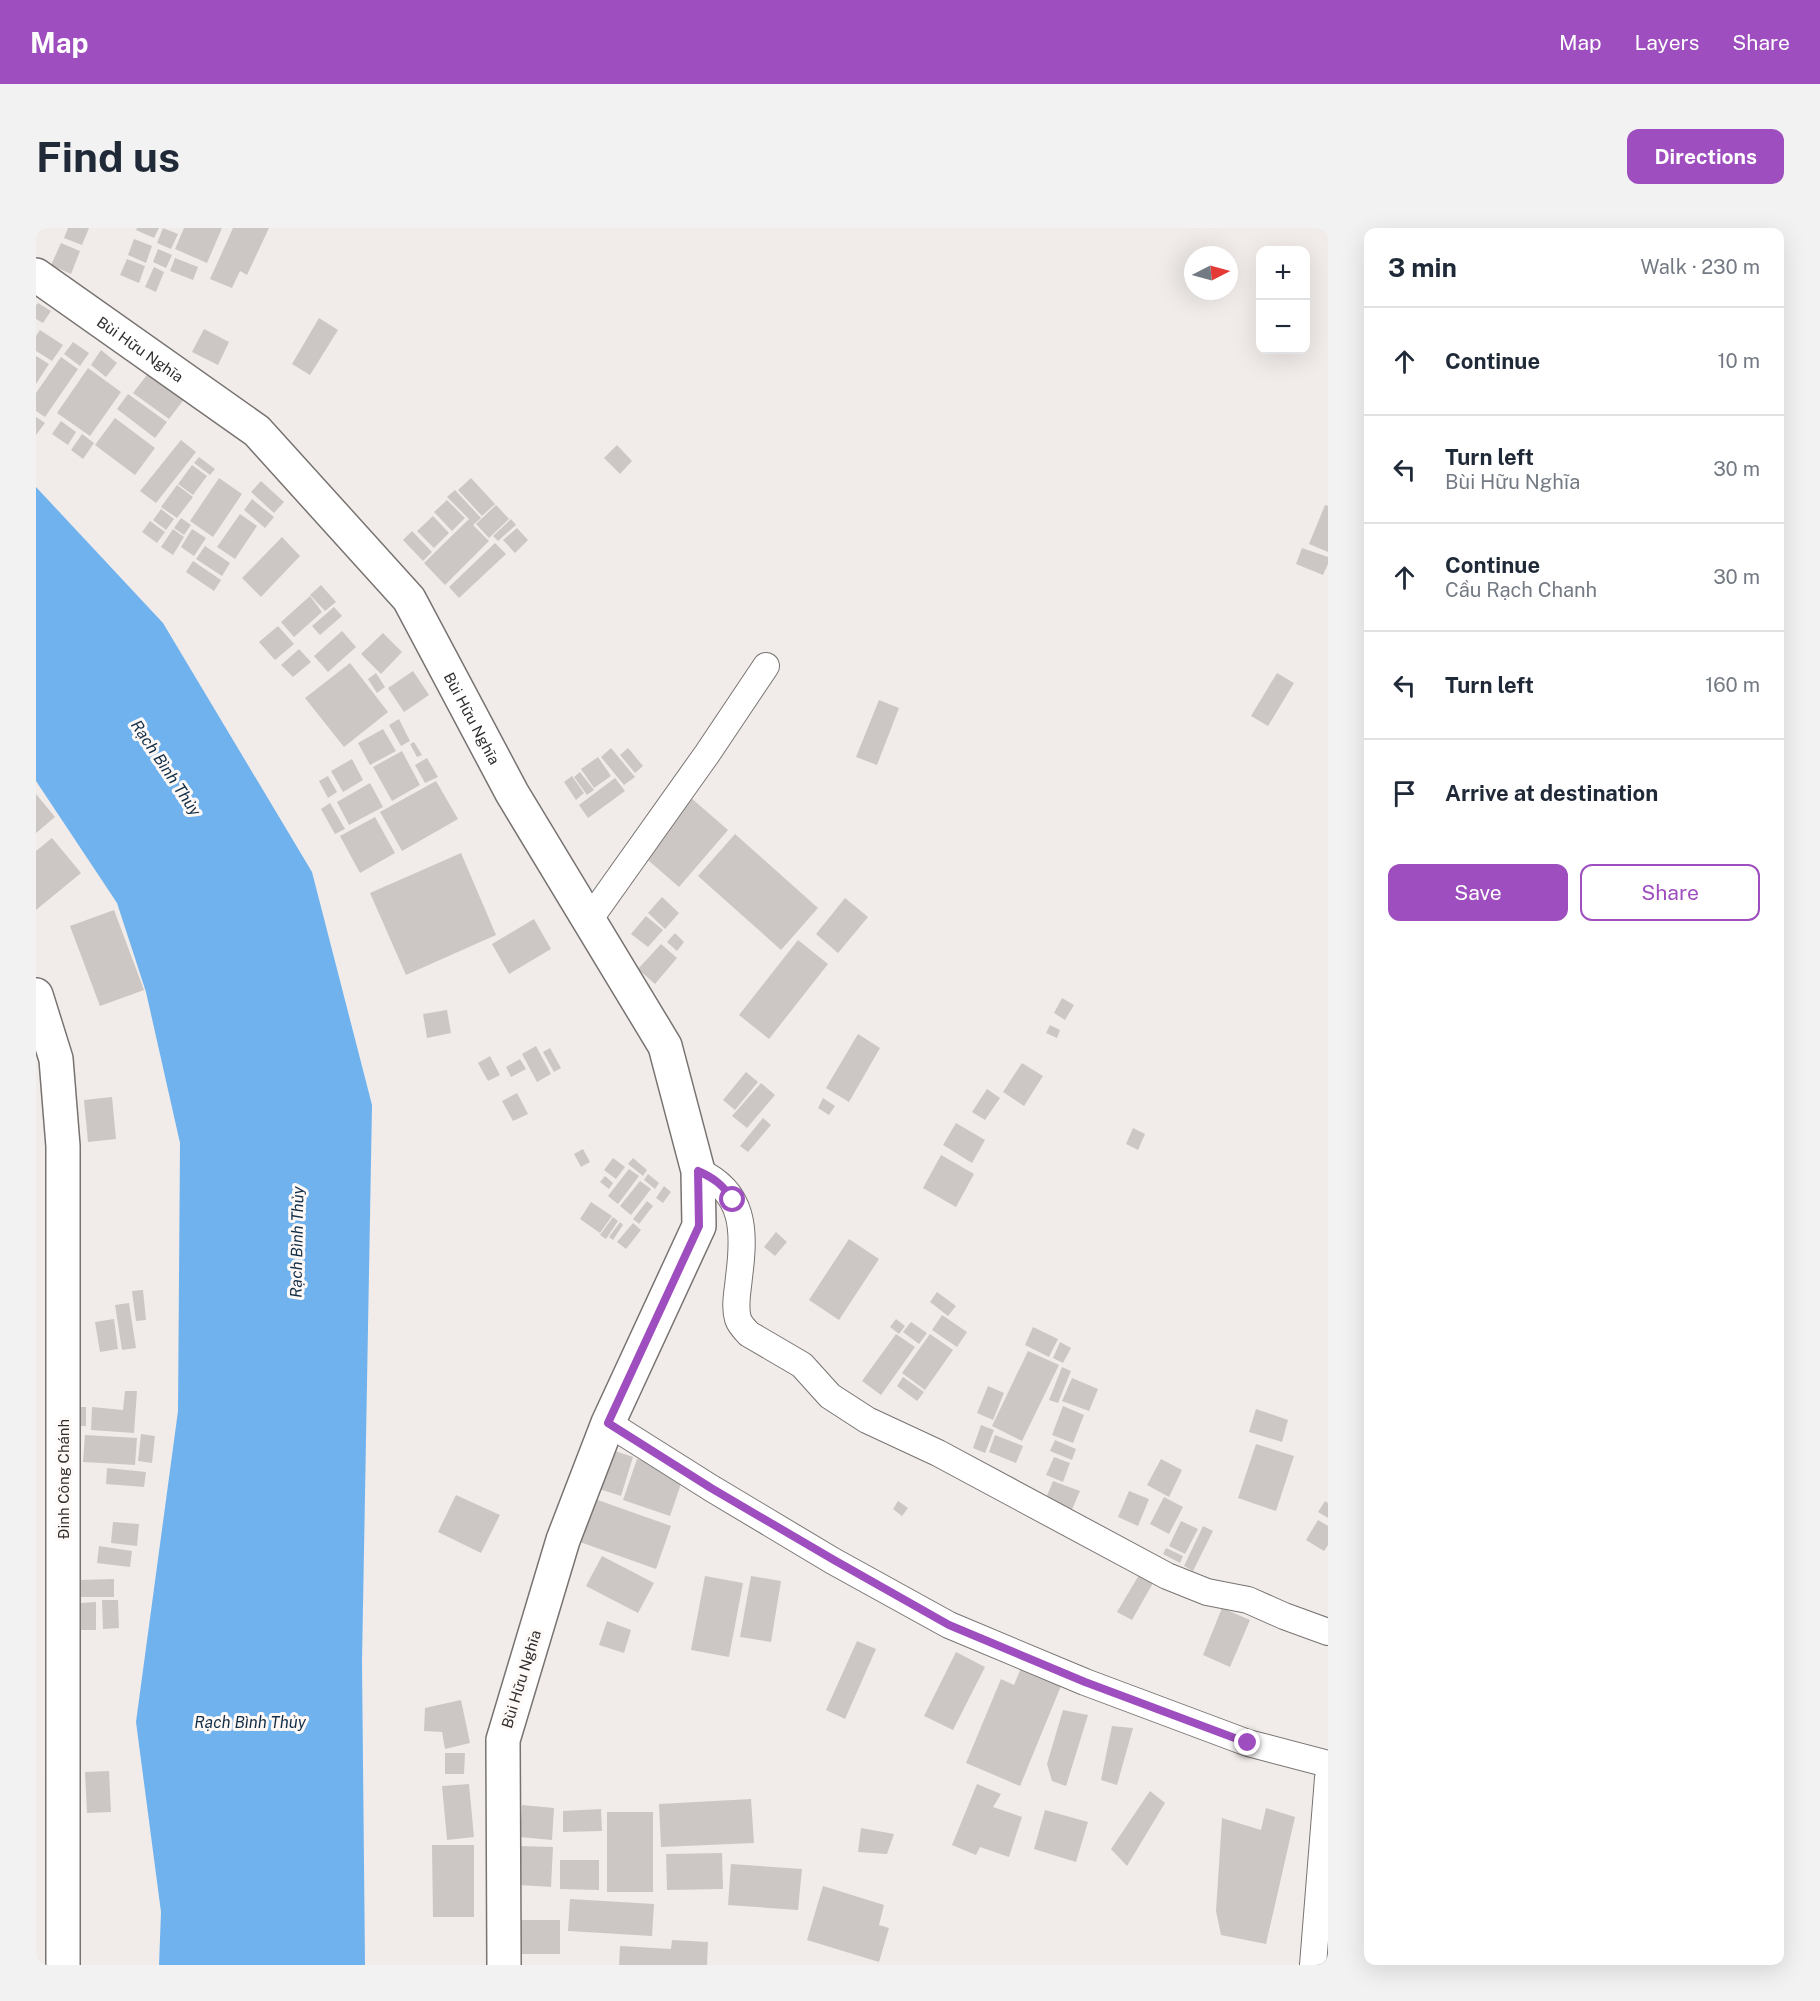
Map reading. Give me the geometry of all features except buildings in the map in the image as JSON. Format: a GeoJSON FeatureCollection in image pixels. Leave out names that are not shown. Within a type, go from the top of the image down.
{"type":"FeatureCollection","features":[{"type":"Feature","properties":{"kind":"main road","name":"Bùi Hữu Nghĩa"},"geometry":{"type":"LineString","coordinates":[[36,274],[257,430],[409,599],[512,793],[665,1046],[698,1171],[699,1226],[612,1415],[563,1540],[502,1740],[504,1965]]}},
{"type":"Feature","properties":{"kind":"main road","name":"Đinh Công Chánh"},"geometry":{"type":"LineString","coordinates":[[36,996],[46,1065],[63,1146],[63,1965]]}},
{"type":"Feature","properties":{"kind":"street"},"geometry":{"type":"LineString","coordinates":[[589,920],[707,754],[766,666]]}},
{"type":"Feature","properties":{"kind":"street"},"geometry":{"type":"LineString","coordinates":[[698,1171],[714,1178],[724,1187],[733,1200],[738,1214],[742,1230],[743,1252],[736,1300],[738,1319],[743,1328],[749,1334],[802,1365],[830,1396],[843,1406],[867,1420],[938,1453],[1167,1576],[1207,1592],[1248,1600],[1328,1632]]}},
{"type":"Feature","properties":{"kind":"street"},"geometry":{"type":"LineString","coordinates":[[612,1415],[813,1548],[949,1625],[1085,1682],[1248,1743],[1328,1764]]}},
{"type":"Feature","properties":{"kind":"street"},"geometry":{"type":"LineString","coordinates":[[1313,1965],[1328,1778]]}},
{"type":"Feature","properties":{"kind":"water","name":"Rạch Bình Thủy"},"geometry":{"type":"Polygon","coordinates":[[[36,487],[163,623],[312,872],[372,1105],[362,1662],[365,1965],[159,1965],[161,1912],[136,1722],[178,1411],[180,1143],[146,992],[117,903],[36,781],[36,487]]]}},
{"type":"Feature","properties":{"kind":"route"},"geometry":{"type":"LineString","coordinates":[[733,1200],[714,1178],[698,1171],[699,1226],[608,1423],[711,1488],[949,1625],[1085,1682],[1248,1743]]}}]}
